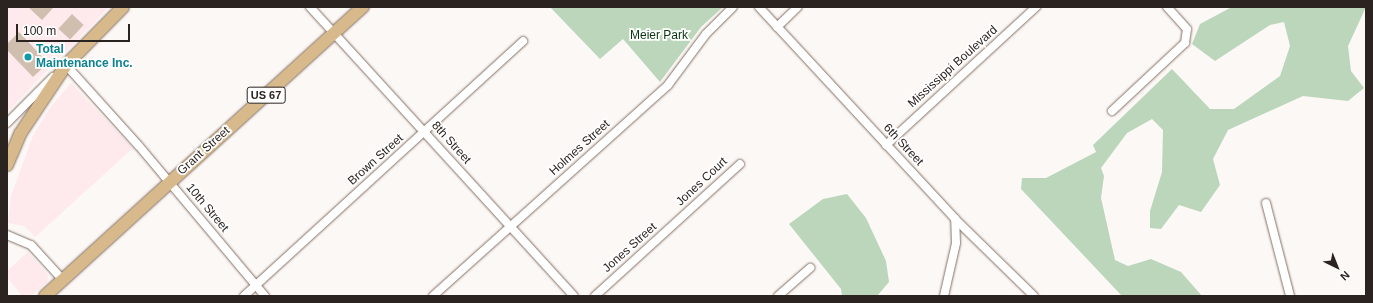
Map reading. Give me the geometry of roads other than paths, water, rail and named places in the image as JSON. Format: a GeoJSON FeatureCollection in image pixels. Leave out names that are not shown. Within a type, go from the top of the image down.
{"type":"FeatureCollection","features":[{"type":"Feature","properties":{"kind":"main road"},"geometry":{"type":"LineString","coordinates":[[7,165],[20,134],[66,65],[123,7]]}},
{"type":"Feature","properties":{"kind":"main road","name":"Grant Street"},"geometry":{"type":"LineString","coordinates":[[45,296],[363,7]]}},
{"type":"Feature","properties":{"kind":"street","name":"8th Street"},"geometry":{"type":"LineString","coordinates":[[310,7],[574,296]]}},
{"type":"Feature","properties":{"kind":"street","name":"Holmes Street"},"geometry":{"type":"LineString","coordinates":[[433,296],[668,85],[706,34],[733,7]]}},
{"type":"Feature","properties":{"kind":"street","name":"6th Street"},"geometry":{"type":"LineString","coordinates":[[759,7],[955,219],[1034,296]]}},
{"type":"Feature","properties":{"kind":"street"},"geometry":{"type":"LineString","coordinates":[[777,27],[798,7]]}},
{"type":"Feature","properties":{"kind":"street","name":"Mississippi Boulevard"},"geometry":{"type":"LineString","coordinates":[[886,145],[1036,7]]}},
{"type":"Feature","properties":{"kind":"street"},"geometry":{"type":"LineString","coordinates":[[1112,111],[1185,43],[1187,29],[1166,7]]}},
{"type":"Feature","properties":{"kind":"street","name":"Brown Street"},"geometry":{"type":"LineString","coordinates":[[244,296],[523,41]]}},
{"type":"Feature","properties":{"kind":"street"},"geometry":{"type":"LineString","coordinates":[[7,123],[66,65]]}},
{"type":"Feature","properties":{"kind":"street","name":"10th Street"},"geometry":{"type":"LineString","coordinates":[[66,65],[169,182],[265,296]]}},
{"type":"Feature","properties":{"kind":"street","name":"Jones Court"},"geometry":{"type":"LineString","coordinates":[[682,218],[740,164]]}},
{"type":"Feature","properties":{"kind":"street"},"geometry":{"type":"LineString","coordinates":[[1266,203],[1290,296]]}},
{"type":"Feature","properties":{"kind":"street","name":"Jones Street"},"geometry":{"type":"LineString","coordinates":[[595,296],[682,218]]}},
{"type":"Feature","properties":{"kind":"street"},"geometry":{"type":"LineString","coordinates":[[944,296],[956,243],[955,219]]}},
{"type":"Feature","properties":{"kind":"street"},"geometry":{"type":"LineString","coordinates":[[7,235],[31,245],[63,280]]}},
{"type":"Feature","properties":{"kind":"street"},"geometry":{"type":"LineString","coordinates":[[778,296],[810,268]]}},
{"type":"Feature","properties":{"kind":"place","name":"Total Maintenance Inc."},"geometry":{"type":"Point","coordinates":[28,57]}},
{"type":"Feature","properties":{"kind":"park label","name":"Meier Park"},"geometry":{"type":"Point","coordinates":[659,36]}}]}
